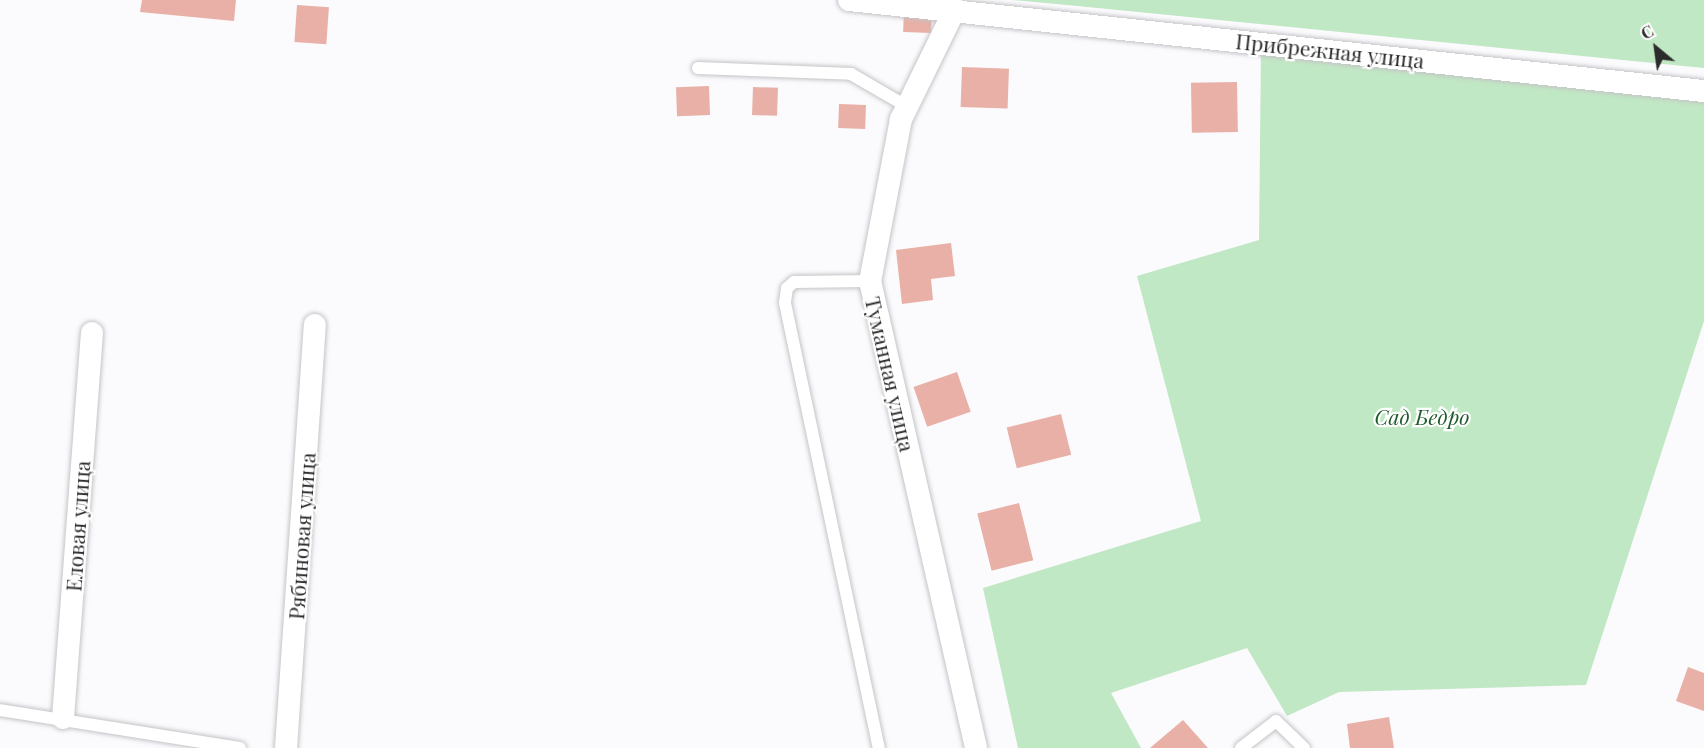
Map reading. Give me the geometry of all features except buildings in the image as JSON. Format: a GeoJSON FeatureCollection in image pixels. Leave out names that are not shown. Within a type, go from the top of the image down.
{"type":"FeatureCollection","features":[{"type":"Feature","properties":{"kind":"street","name":"Прибрежная улица"},"geometry":{"type":"LineString","coordinates":[[849,0],[955,9],[1704,91]]}},
{"type":"Feature","properties":{"kind":"street","name":"Туманная улица"},"geometry":{"type":"LineString","coordinates":[[955,9],[903,114],[870,281],[976,748]]}},
{"type":"Feature","properties":{"kind":"street","name":"Рябиновая улица"},"geometry":{"type":"LineString","coordinates":[[286,748],[315,325]]}},
{"type":"Feature","properties":{"kind":"street","name":"Еловая улица"},"geometry":{"type":"LineString","coordinates":[[63,718],[92,333]]}},
{"type":"Feature","properties":{"kind":"lane"},"geometry":{"type":"LineString","coordinates":[[698,68],[851,74],[902,104],[903,114]]}},
{"type":"Feature","properties":{"kind":"lane"},"geometry":{"type":"LineString","coordinates":[[870,281],[794,282],[787,288],[785,303],[879,748]]}},
{"type":"Feature","properties":{"kind":"lane"},"geometry":{"type":"LineString","coordinates":[[0,710],[63,718],[240,748]]}},
{"type":"Feature","properties":{"kind":"lane"},"geometry":{"type":"LineString","coordinates":[[1241,748],[1276,721],[1304,748]]}},
{"type":"Feature","properties":{"kind":"green space"},"geometry":{"type":"Polygon","coordinates":[[[1012,0],[1704,0],[1704,68],[1067,5],[1012,0]]]}},
{"type":"Feature","properties":{"kind":"green space","name":"Сад Бедро"},"geometry":{"type":"Polygon","coordinates":[[[1261,47],[1704,89],[1704,321],[1586,685],[1339,692],[1287,716],[1247,648],[1111,693],[1141,748],[1018,748],[983,588],[1201,521],[1137,276],[1259,240],[1261,47]]]}}]}
